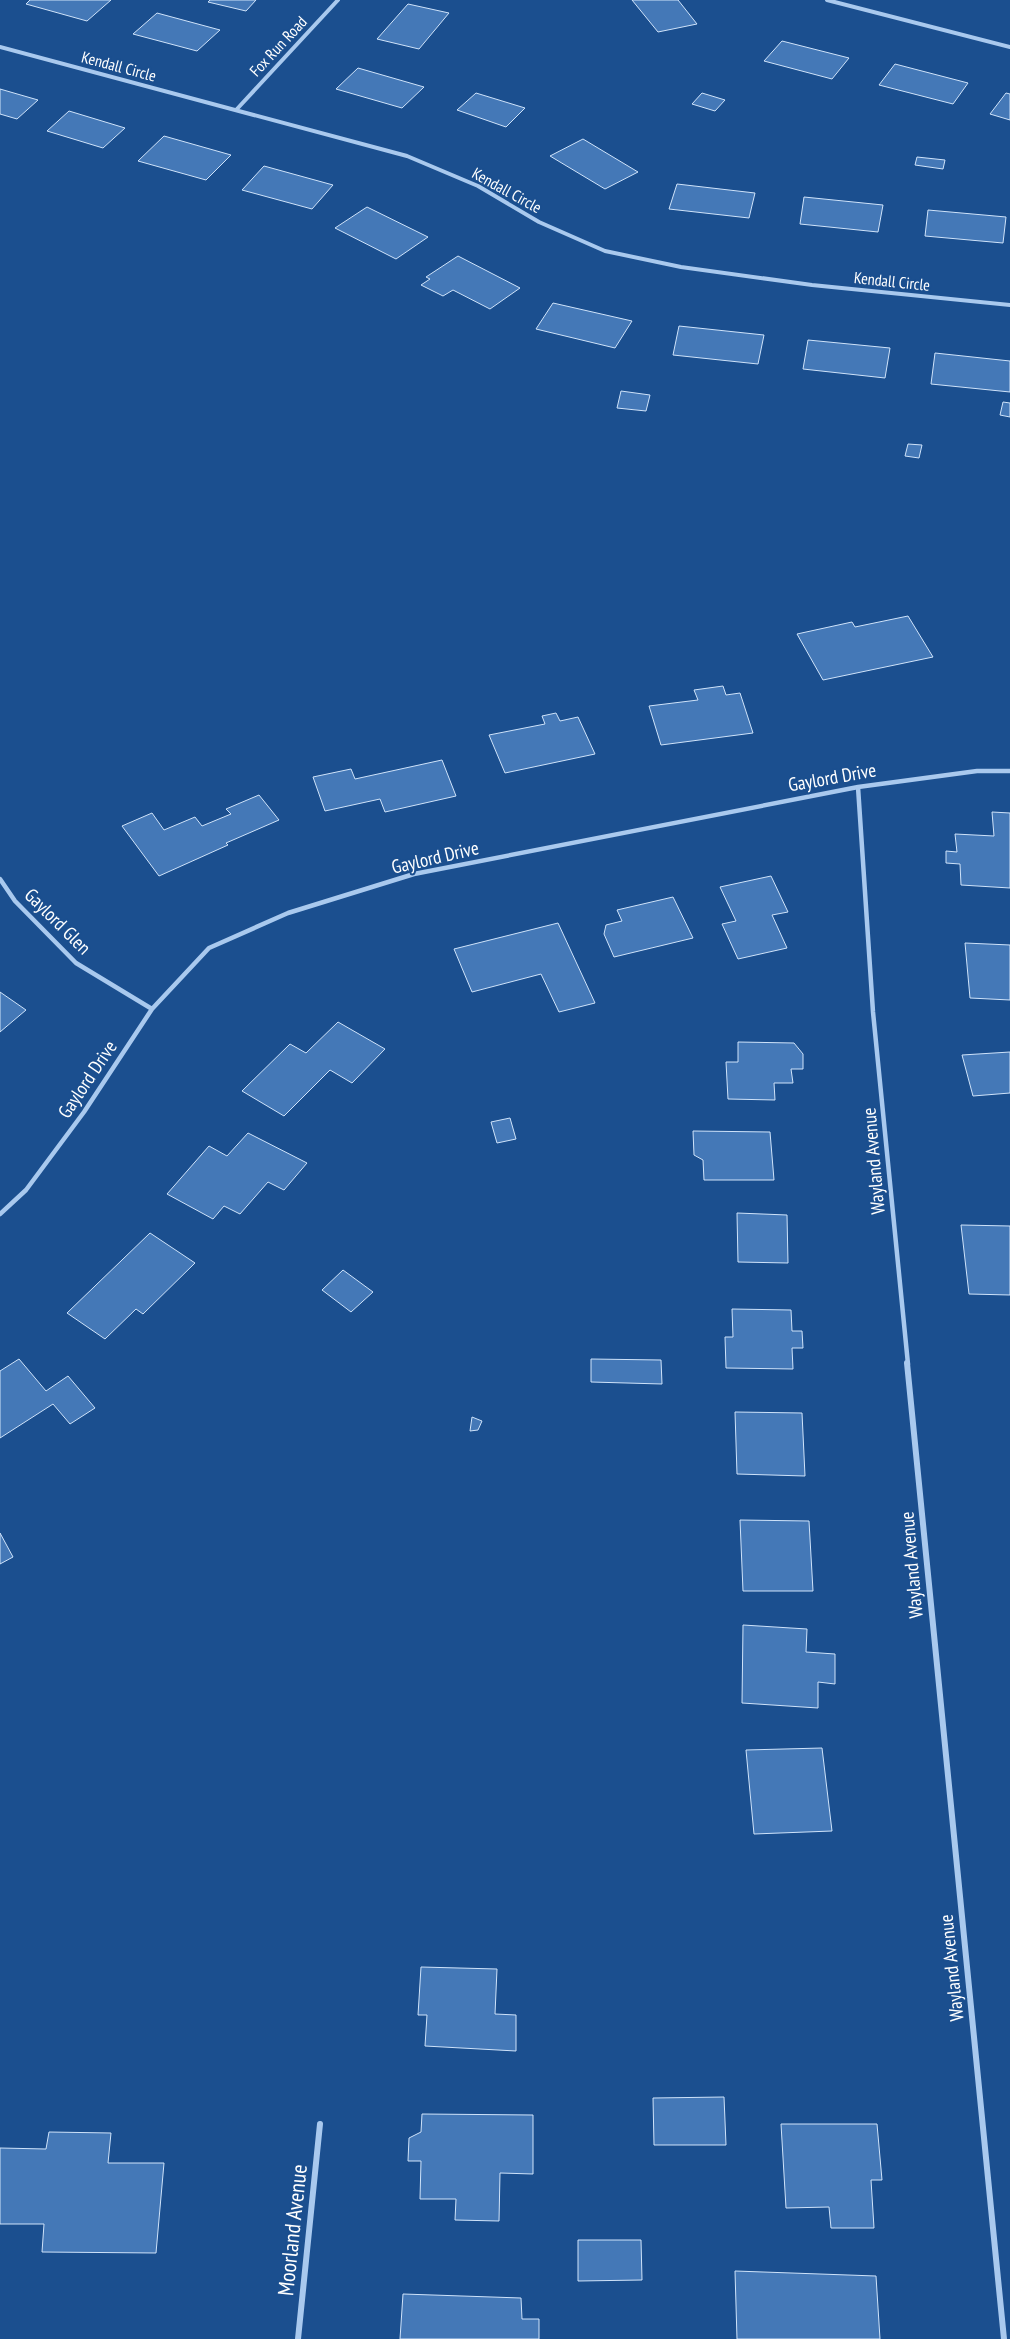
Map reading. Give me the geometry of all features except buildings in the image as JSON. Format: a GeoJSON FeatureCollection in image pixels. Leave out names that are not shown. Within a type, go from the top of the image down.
{"type":"FeatureCollection","features":[{"type":"Feature","properties":{"kind":"street","name":"Fox Run Road"},"geometry":{"type":"LineString","coordinates":[[237,109],[338,0]]}},
{"type":"Feature","properties":{"kind":"street"},"geometry":{"type":"LineString","coordinates":[[827,0],[1010,47]]}},
{"type":"Feature","properties":{"kind":"street","name":"Kendall Circle"},"geometry":{"type":"LineString","coordinates":[[0,48],[237,109],[407,156],[478,186],[539,222],[606,251],[681,267],[812,286],[1010,306]]}},
{"type":"Feature","properties":{"kind":"street","name":"Gaylord Drive"},"geometry":{"type":"LineString","coordinates":[[0,1214],[26,1190],[84,1112],[152,1009],[209,948],[288,913],[414,874],[858,787],[977,771],[1010,772]]}},
{"type":"Feature","properties":{"kind":"street","name":"Wayland Avenue"},"geometry":{"type":"LineString","coordinates":[[858,787],[862,884],[1004,2339]]}},
{"type":"Feature","properties":{"kind":"street","name":"Gaylord Glen"},"geometry":{"type":"LineString","coordinates":[[0,879],[15,901],[76,963],[152,1009]]}},
{"type":"Feature","properties":{"kind":"street","name":"Moorland Avenue"},"geometry":{"type":"LineString","coordinates":[[298,2339],[320,2124]]}}]}
